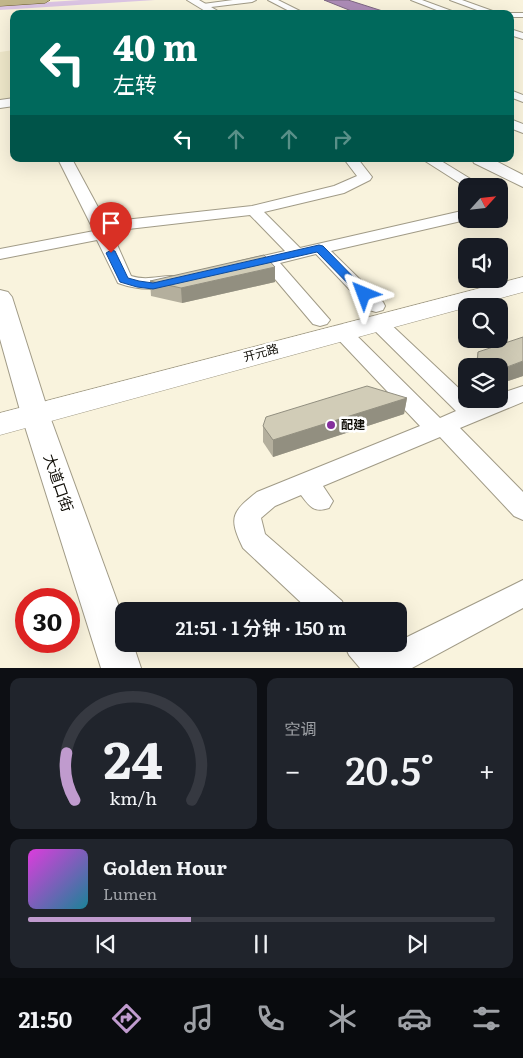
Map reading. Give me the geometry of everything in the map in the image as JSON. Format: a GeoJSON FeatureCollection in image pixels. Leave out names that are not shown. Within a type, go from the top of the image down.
{"type":"FeatureCollection","features":[{"type":"Feature","properties":{"kind":"main road"},"geometry":{"type":"LineString","coordinates":[[0,3],[45,0]]}},
{"type":"Feature","properties":{"kind":"main road"},"geometry":{"type":"LineString","coordinates":[[508,271],[523,267]]}},
{"type":"Feature","properties":{"kind":"main road","name":"开元路"},"geometry":{"type":"LineString","coordinates":[[0,424],[21,405],[376,314],[523,284]]}},
{"type":"Feature","properties":{"kind":"main road","name":"开元路"},"geometry":{"type":"LineString","coordinates":[[376,314],[458,286]]}},
{"type":"Feature","properties":{"kind":"street"},"geometry":{"type":"LineString","coordinates":[[192,0],[210,10]]}},
{"type":"Feature","properties":{"kind":"street"},"geometry":{"type":"LineString","coordinates":[[203,6],[252,0]]}},
{"type":"Feature","properties":{"kind":"street"},"geometry":{"type":"LineString","coordinates":[[272,0],[293,10]]}},
{"type":"Feature","properties":{"kind":"street"},"geometry":{"type":"LineString","coordinates":[[415,0],[444,10]]}},
{"type":"Feature","properties":{"kind":"street"},"geometry":{"type":"LineString","coordinates":[[454,0],[485,10]]}},
{"type":"Feature","properties":{"kind":"street"},"geometry":{"type":"LineString","coordinates":[[66,162],[102,231],[124,280],[153,286],[191,278]]}},
{"type":"Feature","properties":{"kind":"street"},"geometry":{"type":"LineString","coordinates":[[0,254],[149,220],[206,218],[254,210],[275,202],[324,193],[356,183],[365,177],[353,162]]}},
{"type":"Feature","properties":{"kind":"street"},"geometry":{"type":"LineString","coordinates":[[434,162],[461,178]]}},
{"type":"Feature","properties":{"kind":"street"},"geometry":{"type":"LineString","coordinates":[[486,162],[523,182]]}},
{"type":"Feature","properties":{"kind":"street"},"geometry":{"type":"LineString","coordinates":[[254,210],[296,254]]}},
{"type":"Feature","properties":{"kind":"street"},"geometry":{"type":"LineString","coordinates":[[230,269],[458,217]]}},
{"type":"Feature","properties":{"kind":"street"},"geometry":{"type":"LineString","coordinates":[[319,248],[376,314],[473,414]]}},
{"type":"Feature","properties":{"kind":"street"},"geometry":{"type":"LineString","coordinates":[[268,260],[331,326],[441,427],[523,509]]}},
{"type":"Feature","properties":{"kind":"street","name":"大道口街"},"geometry":{"type":"LineString","coordinates":[[0,297],[21,405],[121,668]]}},
{"type":"Feature","properties":{"kind":"street"},"geometry":{"type":"LineString","coordinates":[[321,602],[253,540],[247,515],[266,499],[313,492],[441,427],[523,393]]}},
{"type":"Feature","properties":{"kind":"street"},"geometry":{"type":"LineString","coordinates":[[367,652],[380,668],[523,593]]}},
{"type":"Feature","properties":{"kind":"shaded area"},"geometry":{"type":"Polygon","coordinates":[[[81,0],[155,0],[0,10],[0,5],[81,0]]]}},
{"type":"Feature","properties":{"kind":"shaded area"},"geometry":{"type":"Polygon","coordinates":[[[324,0],[348,0],[379,10],[349,10],[324,0]]]}},
{"type":"Feature","properties":{"kind":"shaded area"},"geometry":{"type":"Polygon","coordinates":[[[10,51],[10,99],[0,100],[0,52],[10,51]]]}},
{"type":"Feature","properties":{"kind":"building"},"geometry":{"type":"Polygon","coordinates":[[[264,255],[275,267],[181,288],[150,281],[264,255]]]}},
{"type":"Feature","properties":{"kind":"building"},"geometry":{"type":"Polygon","coordinates":[[[523,337],[523,361],[508,367],[508,358],[478,358],[478,352],[490,348],[508,348],[508,342],[523,337]]]}},
{"type":"Feature","properties":{"kind":"building"},"geometry":{"type":"Polygon","coordinates":[[[367,386],[407,398],[273,440],[263,426],[266,417],[367,386]]]}},
{"type":"Feature","properties":{"kind":"place","name":"配建"},"geometry":{"type":"Point","coordinates":[331,425]}},
{"type":"Feature","properties":{"kind":"route"},"geometry":{"type":"LineString","coordinates":[[111,253],[124,280],[153,286],[319,248],[364,294]]}}]}
